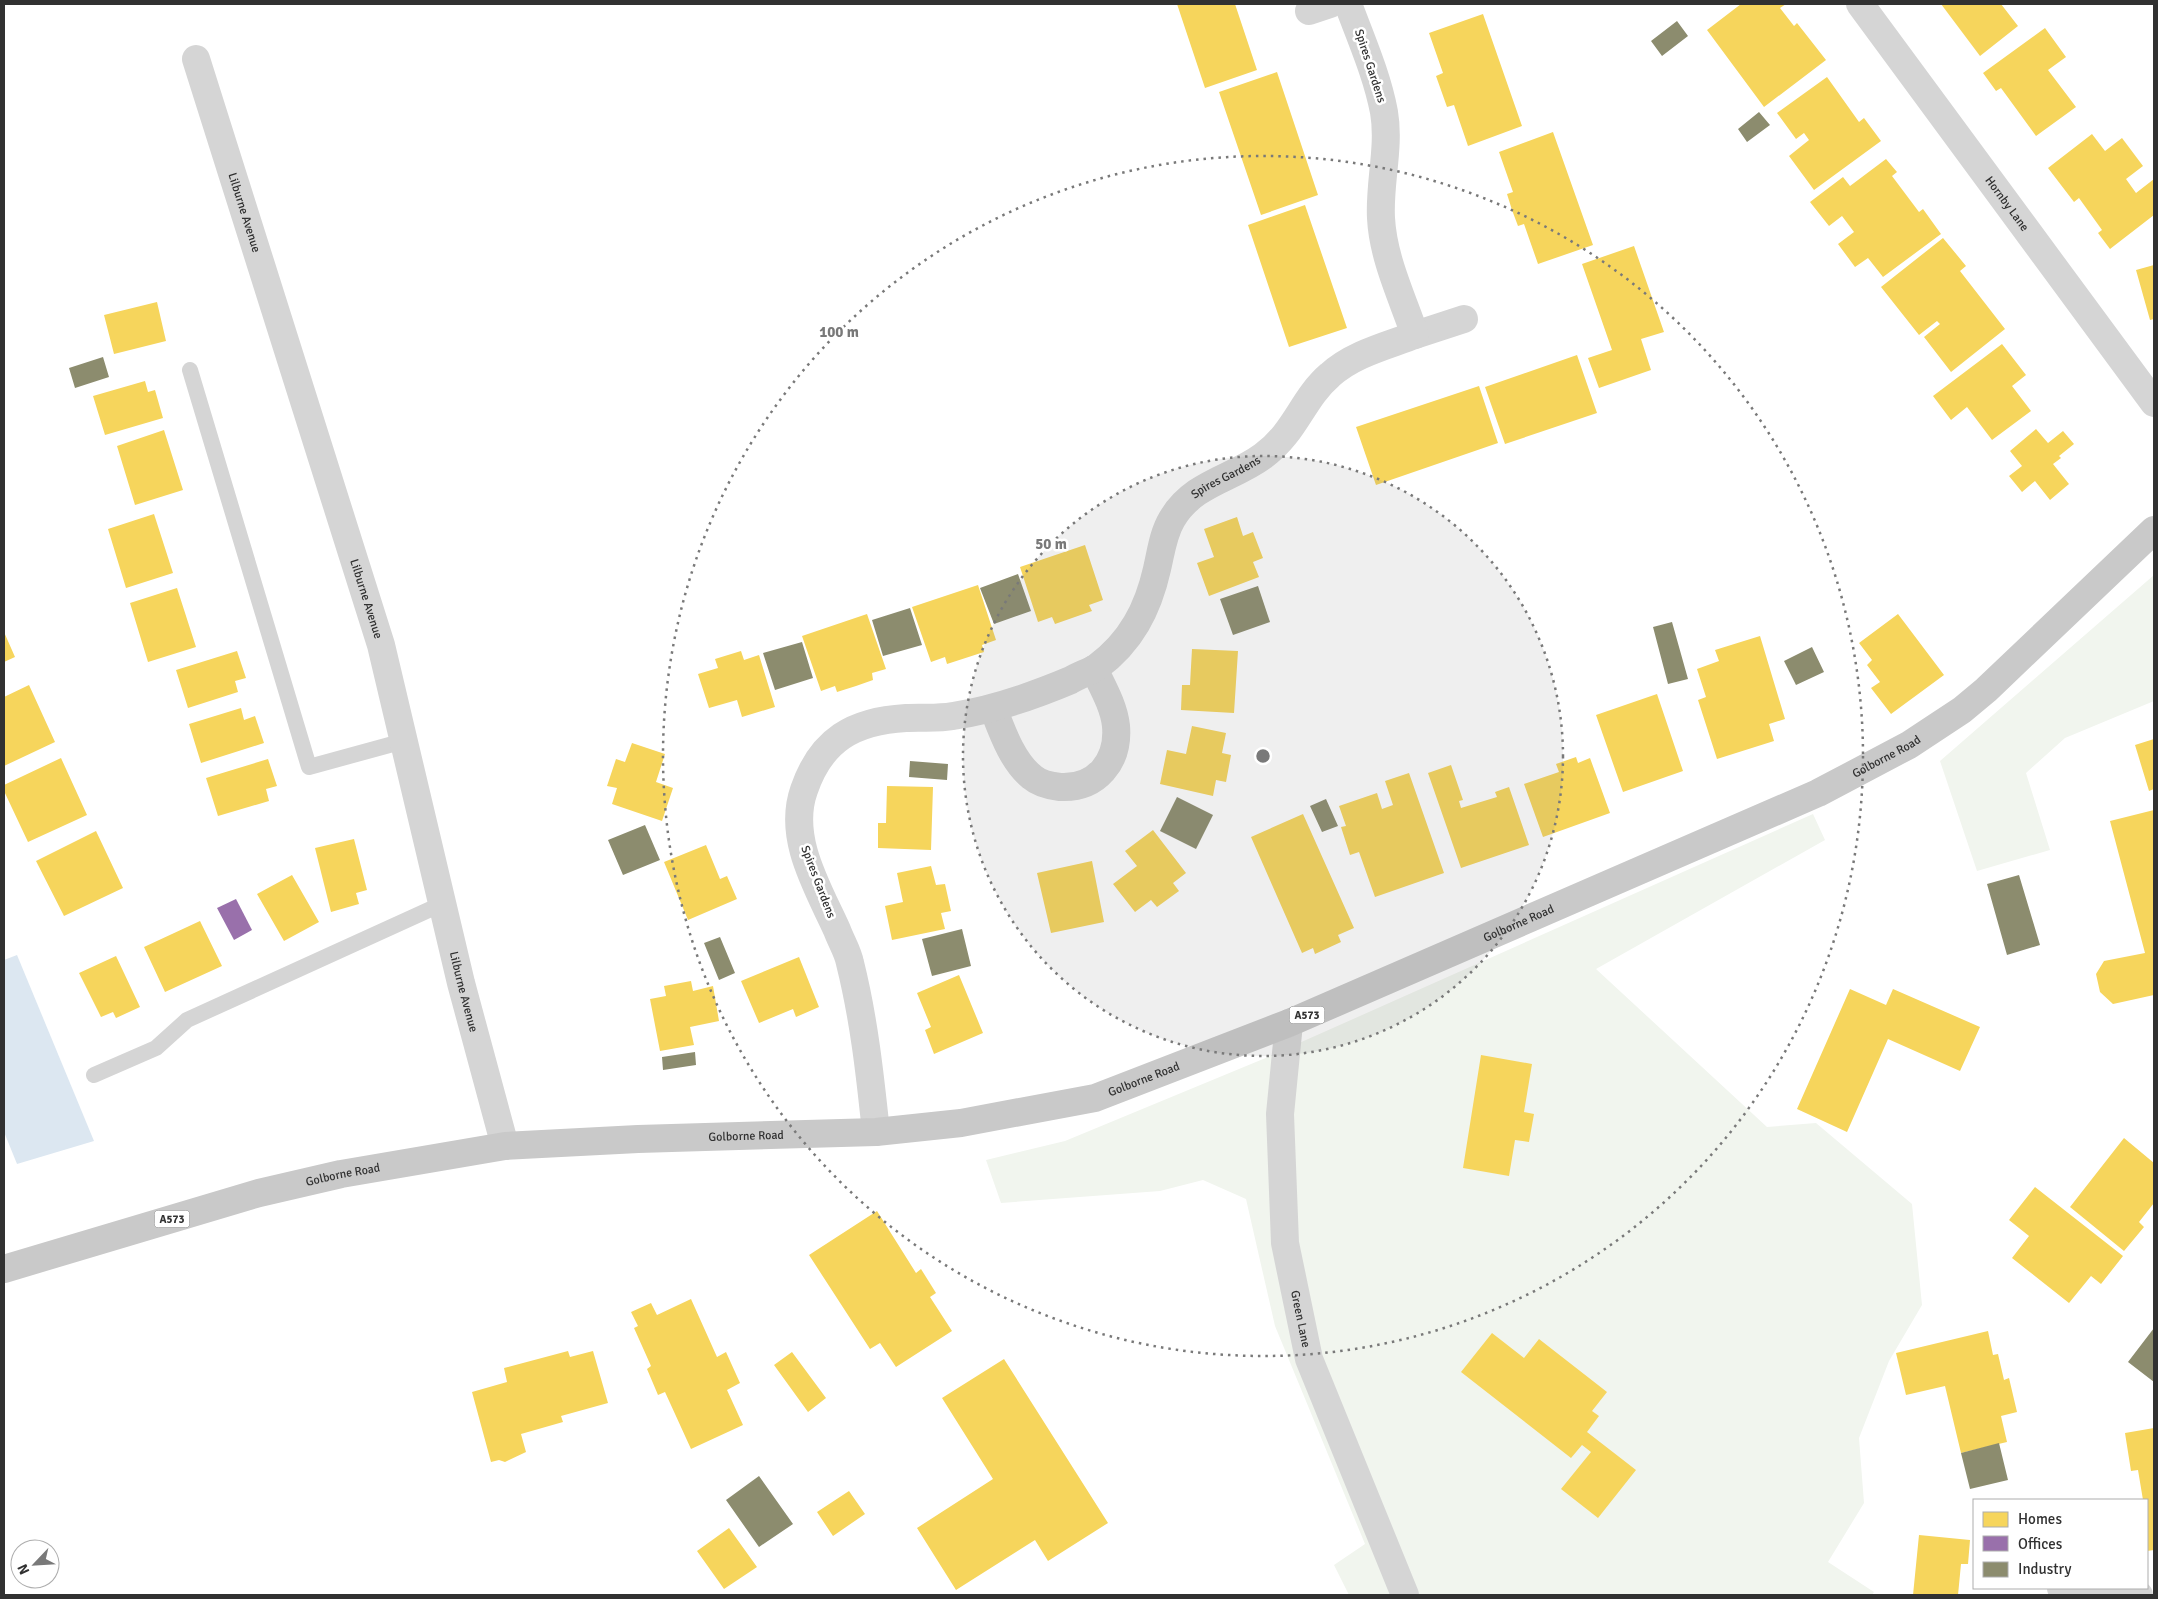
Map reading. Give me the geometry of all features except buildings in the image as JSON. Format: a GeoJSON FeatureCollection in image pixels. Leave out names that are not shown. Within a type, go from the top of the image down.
{"type":"FeatureCollection","features":[{"type":"Feature","properties":{"kind":"main road","name":"Golborne Road"},"geometry":{"type":"LineString","coordinates":[[4,1270],[268,1191],[341,1174],[505,1146],[638,1139],[876,1132],[961,1123],[1095,1098],[1289,1023],[1818,793],[1909,745],[1956,714],[1986,690],[2154,530]]}},
{"type":"Feature","properties":{"kind":"street","name":"Spires Gardens"},"geometry":{"type":"LineString","coordinates":[[1348,4],[1377,82],[1385,114],[1381,218],[1385,249],[1415,334]]}},
{"type":"Feature","properties":{"kind":"street","name":"Hornby Lane"},"geometry":{"type":"LineString","coordinates":[[1860,4],[2154,403]]}},
{"type":"Feature","properties":{"kind":"street","name":"Lilburne Avenue"},"geometry":{"type":"LineString","coordinates":[[196,59],[381,645],[444,904],[461,983],[505,1146]]}},
{"type":"Feature","properties":{"kind":"street","name":"Spires Gardens"},"geometry":{"type":"LineString","coordinates":[[876,1132],[868,1055],[850,959],[806,858],[800,830],[799,817],[802,795],[809,775],[820,755],[837,739],[855,728],[873,721],[951,717],[993,708],[1043,692],[1094,669],[1117,651],[1135,628],[1148,603],[1164,539],[1172,519],[1188,498],[1206,485],[1260,458],[1280,442],[1296,422],[1311,396],[1330,375],[1353,358],[1415,334],[1464,319]]}},
{"type":"Feature","properties":{"kind":"street"},"geometry":{"type":"LineString","coordinates":[[993,708],[1017,760],[1032,778],[1050,786],[1072,788],[1094,780],[1108,765],[1115,746],[1116,725],[1110,703],[1094,669]]}},
{"type":"Feature","properties":{"kind":"street","name":"Green Lane"},"geometry":{"type":"LineString","coordinates":[[1289,1023],[1280,1114],[1285,1243],[1309,1359],[1403,1595]]}},
{"type":"Feature","properties":{"kind":"street"},"geometry":{"type":"LineString","coordinates":[[2072,1589],[2139,1595]]}},
{"type":"Feature","properties":{"kind":"lane"},"geometry":{"type":"LineString","coordinates":[[190,370],[309,767],[404,740]]}},
{"type":"Feature","properties":{"kind":"lane"},"geometry":{"type":"LineString","coordinates":[[94,1075],[156,1048],[187,1020],[444,904]]}},
{"type":"Feature","properties":{"kind":"shaded area"},"geometry":{"type":"Polygon","coordinates":[[[2154,575],[2154,701],[2065,738],[2026,773],[2050,850],[1977,871],[1940,761],[2154,575]]]}},
{"type":"Feature","properties":{"kind":"shaded area"},"geometry":{"type":"Polygon","coordinates":[[[1813,814],[1825,840],[1596,969],[1767,1127],[1816,1123],[1912,1204],[1922,1305],[1889,1361],[1859,1438],[1864,1503],[1828,1562],[1874,1592],[1872,1595],[1349,1595],[1334,1565],[1365,1544],[1275,1326],[1246,1199],[1203,1180],[1160,1191],[1001,1203],[986,1160],[1065,1141],[1268,1057],[1813,814]]]}},
{"type":"Feature","properties":{"kind":"shaded area"},"geometry":{"type":"Polygon","coordinates":[[[17,955],[94,1141],[17,1164],[4,1132],[4,960],[17,955]]]}}]}
